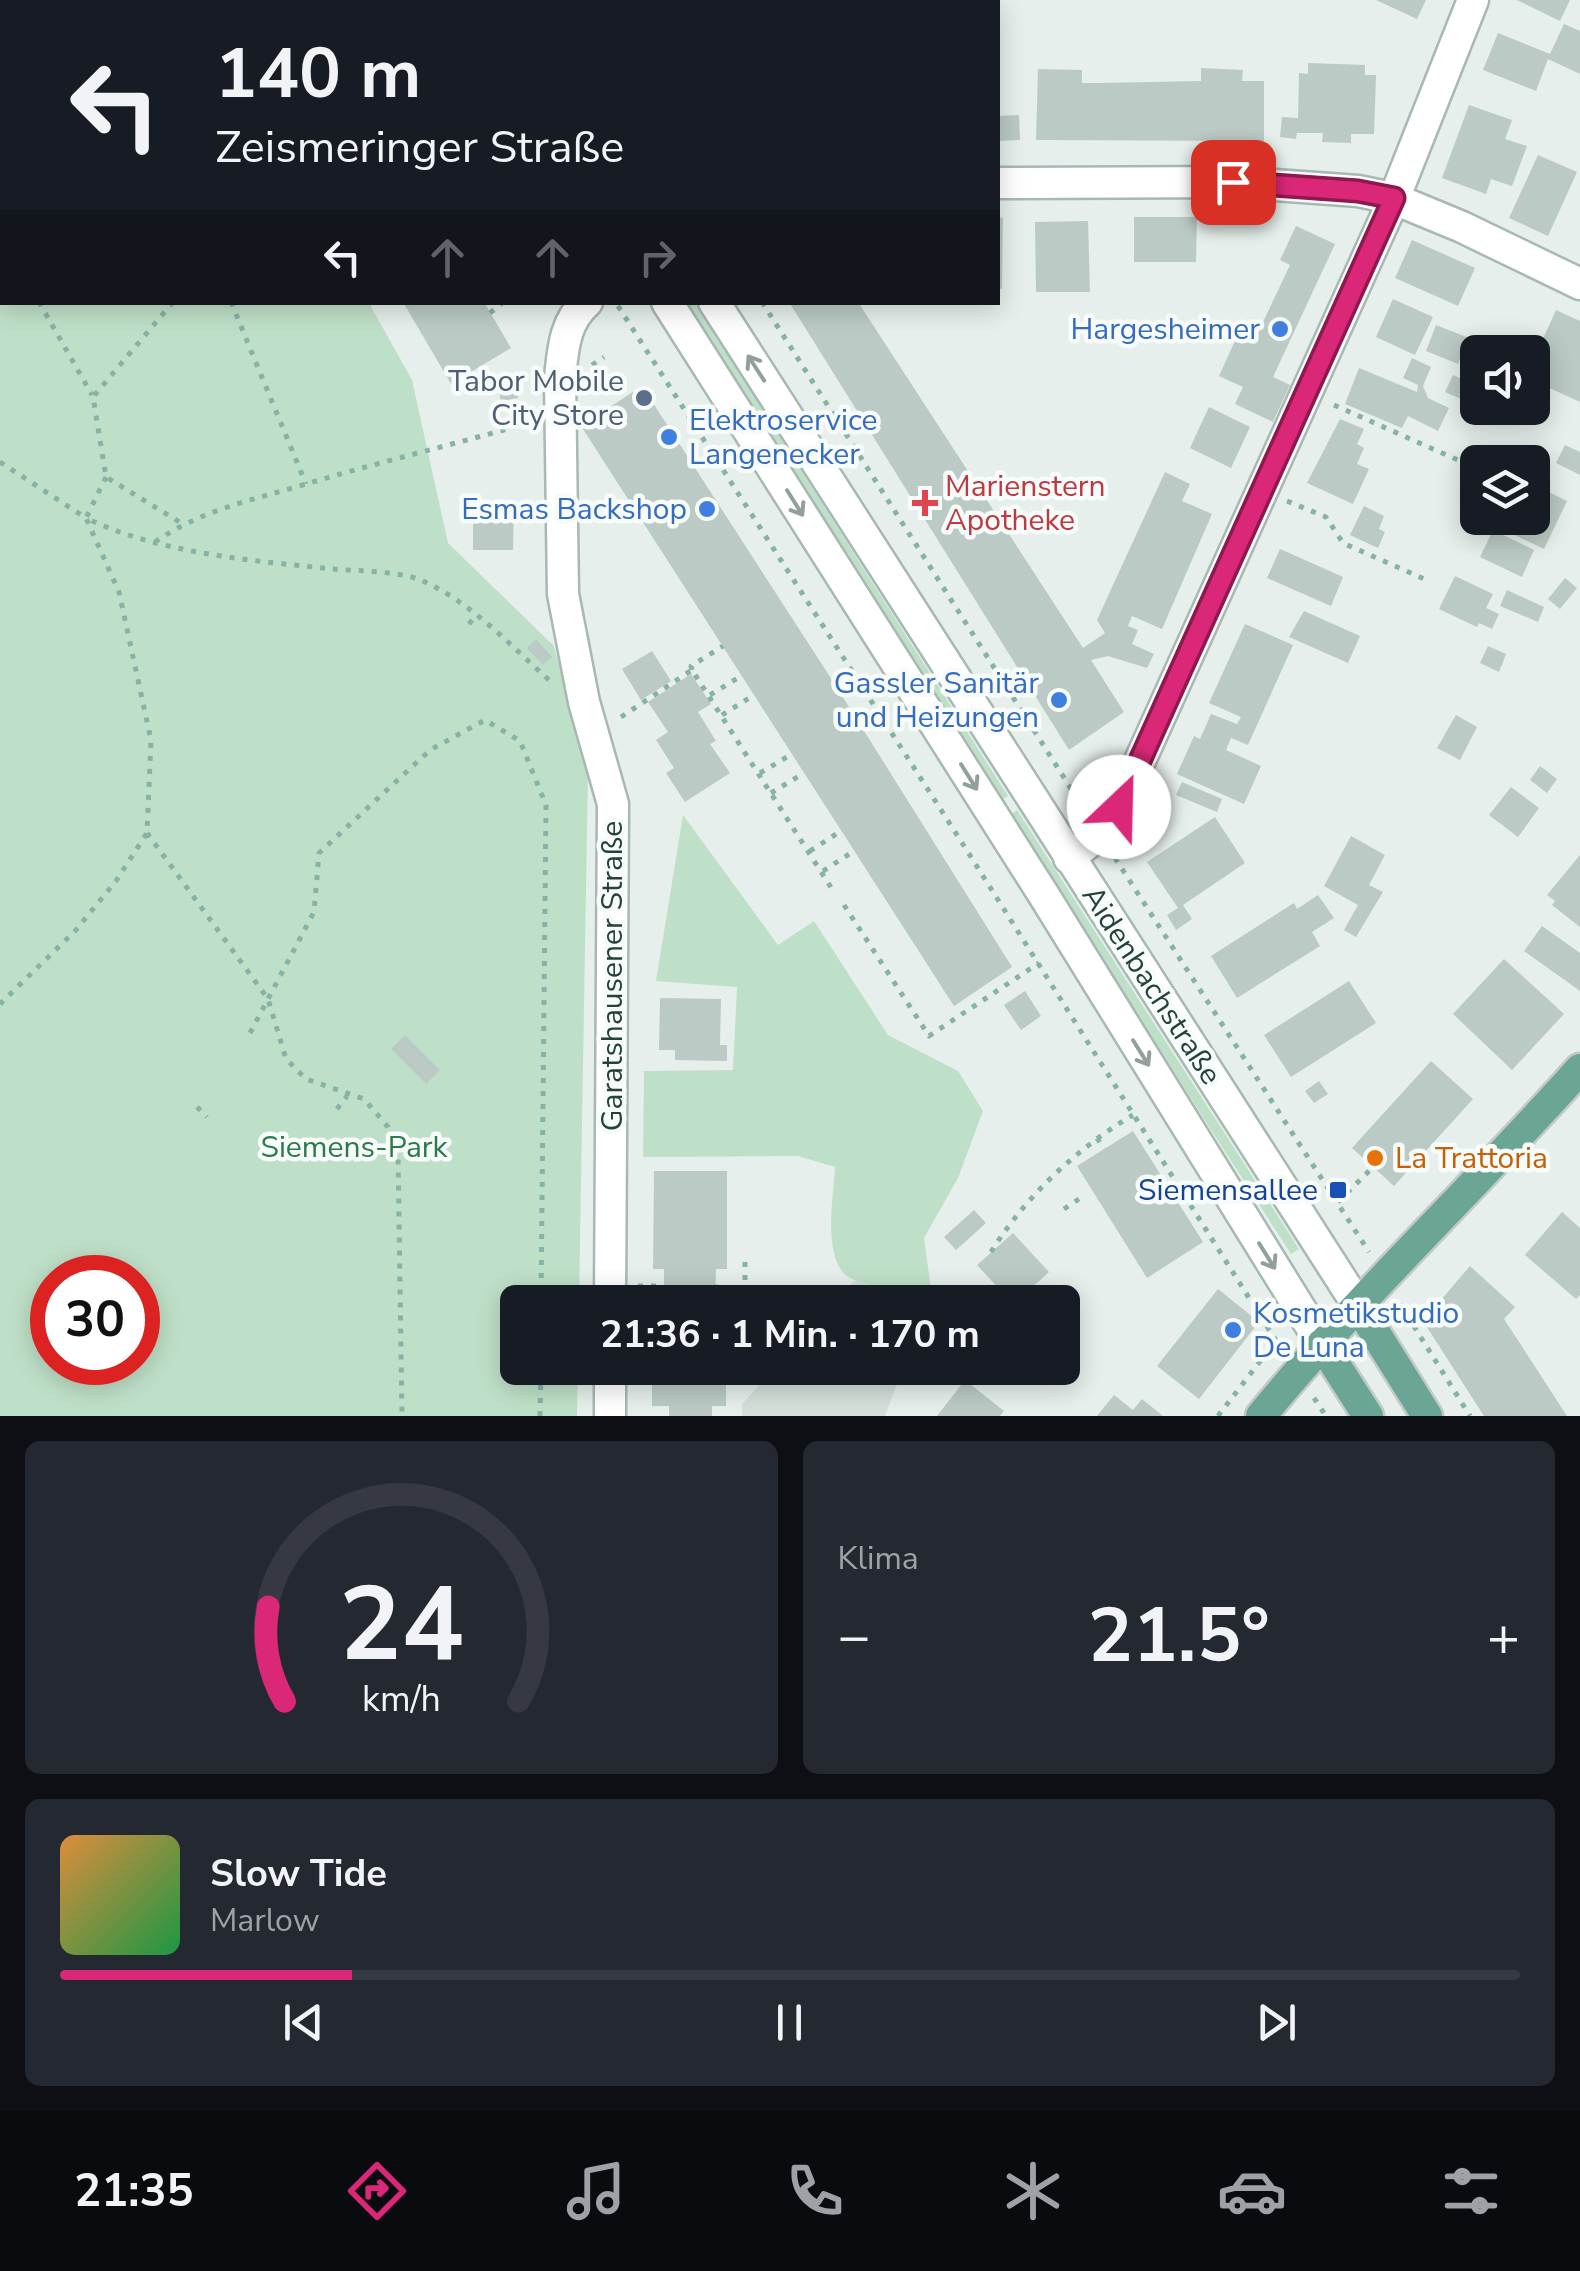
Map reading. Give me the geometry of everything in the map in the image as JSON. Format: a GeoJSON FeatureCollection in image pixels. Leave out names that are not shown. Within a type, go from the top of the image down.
{"type":"FeatureCollection","features":[{"type":"Feature","properties":{"kind":"main road"},"geometry":{"type":"LineString","coordinates":[[1260,1416],[1580,1068]]}},
{"type":"Feature","properties":{"kind":"main road","name":"Aidenbachstraße"},"geometry":{"type":"LineString","coordinates":[[1340,1326],[1368,1416]]}},
{"type":"Feature","properties":{"kind":"main road","name":"Aidenbachstraße"},"geometry":{"type":"LineString","coordinates":[[1340,1326],[1427,1416]]}},
{"type":"Feature","properties":{"kind":"street"},"geometry":{"type":"LineString","coordinates":[[1069,858],[1100,834],[1119,807],[1394,198],[1472,0]]}},
{"type":"Feature","properties":{"kind":"street"},"geometry":{"type":"LineString","coordinates":[[1000,183],[1233,182],[1358,191],[1394,198],[1580,284]]}},
{"type":"Feature","properties":{"kind":"street","name":"Garatshausener Straße"},"geometry":{"type":"LineString","coordinates":[[584,305],[575,313],[564,343],[562,594],[581,647],[584,702],[613,804],[610,1285]]}},
{"type":"Feature","properties":{"kind":"street","name":"Aidenbachstraße"},"geometry":{"type":"LineString","coordinates":[[669,305],[1045,897],[1340,1326]]}},
{"type":"Feature","properties":{"kind":"street","name":"Aidenbachstraße"},"geometry":{"type":"LineString","coordinates":[[716,305],[1069,858],[1340,1326]]}},
{"type":"Feature","properties":{"kind":"street"},"geometry":{"type":"LineString","coordinates":[[610,1385],[610,1416]]}},
{"type":"Feature","properties":{"kind":"path"},"geometry":{"type":"LineString","coordinates":[[0,1004],[75,930],[116,881],[147,833],[152,740],[119,592],[86,518],[106,476],[93,397],[41,305]]}},
{"type":"Feature","properties":{"kind":"path"},"geometry":{"type":"LineString","coordinates":[[93,397],[170,305]]}},
{"type":"Feature","properties":{"kind":"path"},"geometry":{"type":"LineString","coordinates":[[233,305],[306,484]]}},
{"type":"Feature","properties":{"kind":"path"},"geometry":{"type":"LineString","coordinates":[[490,312],[499,305]]}},
{"type":"Feature","properties":{"kind":"path"},"geometry":{"type":"LineString","coordinates":[[618,305],[1326,1416]]}},
{"type":"Feature","properties":{"kind":"path"},"geometry":{"type":"LineString","coordinates":[[1306,392],[1460,461]]}},
{"type":"Feature","properties":{"kind":"path"},"geometry":{"type":"LineString","coordinates":[[154,543],[182,524],[230,506],[413,452],[561,415]]}},
{"type":"Feature","properties":{"kind":"path"},"geometry":{"type":"LineString","coordinates":[[0,462],[86,518],[119,534],[272,562],[420,578],[476,615],[574,702],[584,702]]}},
{"type":"Feature","properties":{"kind":"path"},"geometry":{"type":"LineString","coordinates":[[106,476],[182,524]]}},
{"type":"Feature","properties":{"kind":"path"},"geometry":{"type":"LineString","coordinates":[[1262,490],[1326,518],[1343,543],[1429,581]]}},
{"type":"Feature","properties":{"kind":"path"},"geometry":{"type":"LineString","coordinates":[[469,624],[476,615]]}},
{"type":"Feature","properties":{"kind":"path"},"geometry":{"type":"LineString","coordinates":[[722,646],[691,666],[692,670],[832,889]]}},
{"type":"Feature","properties":{"kind":"path"},"geometry":{"type":"LineString","coordinates":[[594,735],[692,670]]}},
{"type":"Feature","properties":{"kind":"path"},"geometry":{"type":"LineString","coordinates":[[709,696],[741,676]]}},
{"type":"Feature","properties":{"kind":"path"},"geometry":{"type":"LineString","coordinates":[[722,715],[754,695]]}},
{"type":"Feature","properties":{"kind":"path"},"geometry":{"type":"LineString","coordinates":[[250,1033],[314,912],[318,854],[430,750],[484,720],[520,741],[546,805],[541,1285]]}},
{"type":"Feature","properties":{"kind":"path"},"geometry":{"type":"LineString","coordinates":[[759,774],[792,754]]}},
{"type":"Feature","properties":{"kind":"path"},"geometry":{"type":"LineString","coordinates":[[771,793],[804,773]]}},
{"type":"Feature","properties":{"kind":"path"},"geometry":{"type":"LineString","coordinates":[[809,852],[841,831]]}},
{"type":"Feature","properties":{"kind":"path"},"geometry":{"type":"LineString","coordinates":[[147,833],[268,998],[286,1059],[306,1078],[364,1099],[388,1127],[398,1152],[402,1416]]}},
{"type":"Feature","properties":{"kind":"path"},"geometry":{"type":"LineString","coordinates":[[822,872],[854,851]]}},
{"type":"Feature","properties":{"kind":"path"},"geometry":{"type":"LineString","coordinates":[[844,905],[929,1036],[1038,963]]}},
{"type":"Feature","properties":{"kind":"path"},"geometry":{"type":"LineString","coordinates":[[337,1109],[347,1096]]}},
{"type":"Feature","properties":{"kind":"path"},"geometry":{"type":"LineString","coordinates":[[197,1107],[208,1117]]}},
{"type":"Feature","properties":{"kind":"path"},"geometry":{"type":"LineString","coordinates":[[991,1252],[1014,1214],[1097,1138],[1133,1115]]}},
{"type":"Feature","properties":{"kind":"path"},"geometry":{"type":"LineString","coordinates":[[1097,1138],[1104,1149]]}},
{"type":"Feature","properties":{"kind":"path"},"geometry":{"type":"LineString","coordinates":[[1338,1202],[1373,1167]]}},
{"type":"Feature","properties":{"kind":"path"},"geometry":{"type":"LineString","coordinates":[[1064,1209],[1082,1197]]}},
{"type":"Feature","properties":{"kind":"path"},"geometry":{"type":"LineString","coordinates":[[744,1285],[746,1256]]}},
{"type":"Feature","properties":{"kind":"path"},"geometry":{"type":"LineString","coordinates":[[1218,1416],[1276,1340]]}},
{"type":"Feature","properties":{"kind":"path"},"geometry":{"type":"LineString","coordinates":[[540,1416],[541,1385]]}},
{"type":"Feature","properties":{"kind":"shaded area"},"geometry":{"type":"Polygon","coordinates":[[[854,1281],[892,1285],[850,1285],[854,1281]]]}},
{"type":"Feature","properties":{"kind":"shaded area"},"geometry":{"type":"Polygon","coordinates":[[[759,1385],[897,1385],[885,1416],[742,1416],[742,1404],[759,1385]]]}},
{"type":"Feature","properties":{"kind":"green space","name":"Siemens-Park"},"geometry":{"type":"Polygon","coordinates":[[[0,305],[370,305],[412,380],[448,543],[554,646],[588,771],[579,1285],[500,1285],[500,1385],[578,1385],[577,1416],[0,1416],[0,305]]]}},
{"type":"Feature","properties":{"kind":"green space"},"geometry":{"type":"Polygon","coordinates":[[[685,305],[696,305],[1008,796],[1000,801],[685,305]]]}},
{"type":"Feature","properties":{"kind":"green space"},"geometry":{"type":"Polygon","coordinates":[[[1017,810],[1299,1249],[1291,1254],[1009,816],[1017,810]]]}},
{"type":"Feature","properties":{"kind":"green space"},"geometry":{"type":"Polygon","coordinates":[[[683,815],[778,945],[814,921],[888,1035],[958,1071],[983,1111],[958,1178],[924,1238],[930,1285],[870,1284],[852,1279],[842,1271],[832,1245],[835,1167],[798,1156],[643,1157],[644,1071],[733,1070],[737,987],[656,981],[683,815]]]}},
{"type":"Feature","properties":{"kind":"building"},"geometry":{"type":"Polygon","coordinates":[[[1376,0],[1426,0],[1417,19],[1376,0]]]}},
{"type":"Feature","properties":{"kind":"building"},"geometry":{"type":"Polygon","coordinates":[[[1517,0],[1570,0],[1560,21],[1517,0]]]}},
{"type":"Feature","properties":{"kind":"building"},"geometry":{"type":"Polygon","coordinates":[[[1564,24],[1580,31],[1580,74],[1548,59],[1536,91],[1483,70],[1498,33],[1550,54],[1564,24]]]}},
{"type":"Feature","properties":{"kind":"building"},"geometry":{"type":"Polygon","coordinates":[[[1308,63],[1365,65],[1365,75],[1376,75],[1374,134],[1351,134],[1351,143],[1322,142],[1323,133],[1297,133],[1296,139],[1280,137],[1282,117],[1298,118],[1299,73],[1308,74],[1308,63]]]}},
{"type":"Feature","properties":{"kind":"building"},"geometry":{"type":"Polygon","coordinates":[[[1201,68],[1243,70],[1242,81],[1264,81],[1264,141],[1036,140],[1038,69],[1082,70],[1082,83],[1102,83],[1201,81],[1201,68]]]}},
{"type":"Feature","properties":{"kind":"building"},"geometry":{"type":"Polygon","coordinates":[[[1469,105],[1512,120],[1505,139],[1527,146],[1512,186],[1491,179],[1486,194],[1442,178],[1469,105]]]}},
{"type":"Feature","properties":{"kind":"building"},"geometry":{"type":"Polygon","coordinates":[[[1019,115],[1020,140],[1000,141],[1000,116],[1019,115]]]}},
{"type":"Feature","properties":{"kind":"building"},"geometry":{"type":"Polygon","coordinates":[[[1538,155],[1577,172],[1548,236],[1509,218],[1538,155]]]}},
{"type":"Feature","properties":{"kind":"building"},"geometry":{"type":"Polygon","coordinates":[[[1000,217],[1003,218],[1000,289],[1000,217]]]}},
{"type":"Feature","properties":{"kind":"building"},"geometry":{"type":"Polygon","coordinates":[[[1134,217],[1197,217],[1196,262],[1134,262],[1134,217]]]}},
{"type":"Feature","properties":{"kind":"building"},"geometry":{"type":"Polygon","coordinates":[[[1088,221],[1090,292],[1036,292],[1035,222],[1088,221]]]}},
{"type":"Feature","properties":{"kind":"building"},"geometry":{"type":"Polygon","coordinates":[[[1296,226],[1335,244],[1273,377],[1290,385],[1273,422],[1235,404],[1243,387],[1219,376],[1239,332],[1255,339],[1290,265],[1280,260],[1296,226]]]}},
{"type":"Feature","properties":{"kind":"building"},"geometry":{"type":"Polygon","coordinates":[[[1412,240],[1475,268],[1458,306],[1395,278],[1412,240]]]}},
{"type":"Feature","properties":{"kind":"building"},"geometry":{"type":"Polygon","coordinates":[[[1393,299],[1433,317],[1415,355],[1376,337],[1393,299]]]}},
{"type":"Feature","properties":{"kind":"building"},"geometry":{"type":"Polygon","coordinates":[[[405,305],[486,305],[511,348],[451,384],[405,305]]]}},
{"type":"Feature","properties":{"kind":"building"},"geometry":{"type":"Polygon","coordinates":[[[791,305],[860,305],[1083,648],[1105,633],[1097,620],[1165,472],[1190,484],[1182,501],[1212,514],[1162,629],[1132,616],[1128,626],[1138,630],[1132,644],[1154,654],[1147,668],[1108,656],[1091,660],[1124,712],[1069,750],[791,305]]]}},
{"type":"Feature","properties":{"kind":"building"},"geometry":{"type":"Polygon","coordinates":[[[1556,310],[1580,321],[1580,402],[1550,388],[1550,335],[1545,335],[1556,310]]]}},
{"type":"Feature","properties":{"kind":"building"},"geometry":{"type":"Polygon","coordinates":[[[1436,325],[1461,335],[1458,364],[1426,351],[1436,325]]]}},
{"type":"Feature","properties":{"kind":"building"},"geometry":{"type":"Polygon","coordinates":[[[1412,358],[1431,367],[1423,386],[1428,398],[1449,408],[1438,431],[1408,416],[1402,428],[1345,404],[1359,368],[1417,392],[1418,385],[1403,378],[1412,358]]]}},
{"type":"Feature","properties":{"kind":"building"},"geometry":{"type":"Polygon","coordinates":[[[1453,375],[1460,378],[1460,399],[1445,392],[1453,375]]]}},
{"type":"Feature","properties":{"kind":"building"},"geometry":{"type":"Polygon","coordinates":[[[515,382],[518,398],[501,401],[498,385],[515,382]]]}},
{"type":"Feature","properties":{"kind":"building"},"geometry":{"type":"Polygon","coordinates":[[[642,386],[1012,967],[954,1006],[581,426],[642,386]]]}},
{"type":"Feature","properties":{"kind":"building"},"geometry":{"type":"Polygon","coordinates":[[[1209,407],[1250,427],[1231,468],[1190,448],[1209,407]]]}},
{"type":"Feature","properties":{"kind":"building"},"geometry":{"type":"Polygon","coordinates":[[[1340,419],[1364,429],[1357,444],[1364,448],[1357,464],[1369,469],[1353,504],[1307,483],[1340,419]]]}},
{"type":"Feature","properties":{"kind":"building"},"geometry":{"type":"Polygon","coordinates":[[[1565,445],[1580,452],[1580,475],[1556,463],[1565,445]]]}},
{"type":"Feature","properties":{"kind":"building"},"geometry":{"type":"Polygon","coordinates":[[[1550,493],[1567,501],[1544,549],[1515,535],[1550,535],[1550,493]]]}},
{"type":"Feature","properties":{"kind":"building"},"geometry":{"type":"Polygon","coordinates":[[[473,506],[514,506],[513,550],[473,550],[473,506]]]}},
{"type":"Feature","properties":{"kind":"building"},"geometry":{"type":"Polygon","coordinates":[[[1364,506],[1384,516],[1379,529],[1385,532],[1378,548],[1350,535],[1364,506]]]}},
{"type":"Feature","properties":{"kind":"building"},"geometry":{"type":"Polygon","coordinates":[[[1491,535],[1503,535],[1534,550],[1522,577],[1480,557],[1491,535]]]}},
{"type":"Feature","properties":{"kind":"building"},"geometry":{"type":"Polygon","coordinates":[[[1280,549],[1343,577],[1331,606],[1267,578],[1280,549]]]}},
{"type":"Feature","properties":{"kind":"building"},"geometry":{"type":"Polygon","coordinates":[[[1455,576],[1493,594],[1486,608],[1499,614],[1492,629],[1479,623],[1477,627],[1439,609],[1455,576]]]}},
{"type":"Feature","properties":{"kind":"building"},"geometry":{"type":"Polygon","coordinates":[[[1565,578],[1577,588],[1560,609],[1548,599],[1565,578]]]}},
{"type":"Feature","properties":{"kind":"building"},"geometry":{"type":"Polygon","coordinates":[[[1507,590],[1544,607],[1538,622],[1500,606],[1507,590]]]}},
{"type":"Feature","properties":{"kind":"building"},"geometry":{"type":"Polygon","coordinates":[[[1304,611],[1360,636],[1348,663],[1289,637],[1304,611]]]}},
{"type":"Feature","properties":{"kind":"building"},"geometry":{"type":"Polygon","coordinates":[[[1245,624],[1293,645],[1248,745],[1231,738],[1226,750],[1261,766],[1244,804],[1177,774],[1194,736],[1200,739],[1211,714],[1237,724],[1241,717],[1209,703],[1245,624]]]}},
{"type":"Feature","properties":{"kind":"building"},"geometry":{"type":"Polygon","coordinates":[[[536,639],[552,657],[543,665],[527,648],[536,639]]]}},
{"type":"Feature","properties":{"kind":"building"},"geometry":{"type":"Polygon","coordinates":[[[1488,646],[1506,654],[1499,672],[1480,663],[1488,646]]]}},
{"type":"Feature","properties":{"kind":"building"},"geometry":{"type":"Polygon","coordinates":[[[652,651],[671,681],[641,700],[622,669],[652,651]]]}},
{"type":"Feature","properties":{"kind":"building"},"geometry":{"type":"Polygon","coordinates":[[[691,674],[711,704],[698,712],[716,741],[710,744],[730,773],[685,802],[666,773],[674,768],[656,740],[668,732],[648,702],[691,674]]]}},
{"type":"Feature","properties":{"kind":"building"},"geometry":{"type":"Polygon","coordinates":[[[1456,715],[1477,727],[1460,760],[1437,748],[1456,715]]]}},
{"type":"Feature","properties":{"kind":"building"},"geometry":{"type":"Polygon","coordinates":[[[1540,766],[1557,779],[1547,793],[1530,780],[1540,766]]]}},
{"type":"Feature","properties":{"kind":"building"},"geometry":{"type":"Polygon","coordinates":[[[1182,782],[1222,799],[1217,812],[1176,795],[1182,782]]]}},
{"type":"Feature","properties":{"kind":"building"},"geometry":{"type":"Polygon","coordinates":[[[1511,787],[1539,808],[1518,837],[1489,815],[1511,787]]]}},
{"type":"Feature","properties":{"kind":"building"},"geometry":{"type":"Polygon","coordinates":[[[1215,817],[1245,863],[1183,905],[1192,919],[1176,930],[1167,915],[1178,908],[1147,862],[1215,817]]]}},
{"type":"Feature","properties":{"kind":"building"},"geometry":{"type":"Polygon","coordinates":[[[1351,836],[1385,855],[1369,885],[1383,892],[1356,937],[1344,930],[1358,905],[1324,886],[1351,836]]]}},
{"type":"Feature","properties":{"kind":"building"},"geometry":{"type":"Polygon","coordinates":[[[1580,855],[1580,927],[1552,905],[1555,901],[1547,895],[1580,855]]]}},
{"type":"Feature","properties":{"kind":"building"},"geometry":{"type":"Polygon","coordinates":[[[1318,895],[1334,918],[1312,932],[1320,946],[1237,998],[1211,956],[1294,903],[1297,909],[1318,895]]]}},
{"type":"Feature","properties":{"kind":"building"},"geometry":{"type":"Polygon","coordinates":[[[1542,926],[1580,953],[1580,991],[1524,951],[1542,926]]]}},
{"type":"Feature","properties":{"kind":"building"},"geometry":{"type":"Polygon","coordinates":[[[1504,959],[1564,1014],[1512,1070],[1453,1014],[1504,959]]]}},
{"type":"Feature","properties":{"kind":"building"},"geometry":{"type":"Polygon","coordinates":[[[1349,981],[1376,1023],[1291,1077],[1264,1035],[1349,981]]]}},
{"type":"Feature","properties":{"kind":"building"},"geometry":{"type":"Polygon","coordinates":[[[1025,991],[1041,1016],[1021,1030],[1004,1005],[1025,991]]]}},
{"type":"Feature","properties":{"kind":"building"},"geometry":{"type":"Polygon","coordinates":[[[660,998],[721,999],[720,1045],[727,1045],[727,1061],[675,1060],[675,1050],[659,1050],[660,998]]]}},
{"type":"Feature","properties":{"kind":"building"},"geometry":{"type":"Polygon","coordinates":[[[405,1035],[440,1070],[426,1084],[391,1049],[405,1035]]]}},
{"type":"Feature","properties":{"kind":"building"},"geometry":{"type":"Polygon","coordinates":[[[1431,1061],[1473,1099],[1394,1186],[1352,1148],[1431,1061]]]}},
{"type":"Feature","properties":{"kind":"building"},"geometry":{"type":"Polygon","coordinates":[[[1319,1081],[1328,1094],[1314,1103],[1305,1091],[1319,1081]]]}},
{"type":"Feature","properties":{"kind":"building"},"geometry":{"type":"Polygon","coordinates":[[[1133,1131],[1203,1242],[1147,1278],[1077,1166],[1133,1131]]]}},
{"type":"Feature","properties":{"kind":"building"},"geometry":{"type":"Polygon","coordinates":[[[654,1171],[727,1171],[727,1269],[716,1269],[716,1285],[664,1285],[664,1269],[653,1269],[654,1171]]]}},
{"type":"Feature","properties":{"kind":"building"},"geometry":{"type":"Polygon","coordinates":[[[974,1210],[986,1223],[956,1250],[944,1237],[974,1210]]]}},
{"type":"Feature","properties":{"kind":"building"},"geometry":{"type":"Polygon","coordinates":[[[1562,1212],[1580,1228],[1580,1295],[1576,1299],[1525,1255],[1562,1212]]]}},
{"type":"Feature","properties":{"kind":"building"},"geometry":{"type":"Polygon","coordinates":[[[1013,1233],[1049,1272],[1035,1285],[995,1285],[977,1265],[1013,1233]]]}},
{"type":"Feature","properties":{"kind":"building"},"geometry":{"type":"Polygon","coordinates":[[[1470,1266],[1515,1307],[1504,1319],[1567,1416],[1484,1416],[1423,1321],[1470,1266]]]}},
{"type":"Feature","properties":{"kind":"building"},"geometry":{"type":"Polygon","coordinates":[[[1218,1289],[1259,1322],[1199,1399],[1157,1366],[1218,1289]]]}},
{"type":"Feature","properties":{"kind":"building"},"geometry":{"type":"Polygon","coordinates":[[[652,1385],[726,1385],[726,1406],[712,1406],[712,1416],[669,1416],[669,1406],[652,1406],[652,1385]]]}},
{"type":"Feature","properties":{"kind":"building"},"geometry":{"type":"Polygon","coordinates":[[[961,1385],[971,1385],[1004,1411],[1000,1416],[937,1416],[961,1385]]]}},
{"type":"Feature","properties":{"kind":"building"},"geometry":{"type":"Polygon","coordinates":[[[1114,1395],[1133,1410],[1142,1399],[1163,1416],[1097,1416],[1114,1395]]]}},
{"type":"Feature","properties":{"kind":"place","name":"Hargesheimer"},"geometry":{"type":"Point","coordinates":[1280,329]}},
{"type":"Feature","properties":{"kind":"place","name":"Tabor Mobile City Store"},"geometry":{"type":"Point","coordinates":[644,398]}},
{"type":"Feature","properties":{"kind":"place","name":"Elektroservice Langenecker"},"geometry":{"type":"Point","coordinates":[669,437]}},
{"type":"Feature","properties":{"kind":"place","name":"Marienstern Apotheke"},"geometry":{"type":"Point","coordinates":[925,503]}},
{"type":"Feature","properties":{"kind":"place","name":"Esmas Backshop"},"geometry":{"type":"Point","coordinates":[707,509]}},
{"type":"Feature","properties":{"kind":"place","name":"Gassler Sanitär und Heizungen"},"geometry":{"type":"Point","coordinates":[1059,700]}},
{"type":"Feature","properties":{"kind":"place","name":"La Trattoria"},"geometry":{"type":"Point","coordinates":[1375,1158]}},
{"type":"Feature","properties":{"kind":"place","name":"Siemensallee"},"geometry":{"type":"Point","coordinates":[1338,1190]}},
{"type":"Feature","properties":{"kind":"place","name":"Kosmetikstudio De Luna"},"geometry":{"type":"Point","coordinates":[1233,1330]}},
{"type":"Feature","properties":{"kind":"route"},"geometry":{"type":"LineString","coordinates":[[1119,807],[1394,198],[1358,191],[1233,182]]}}]}
